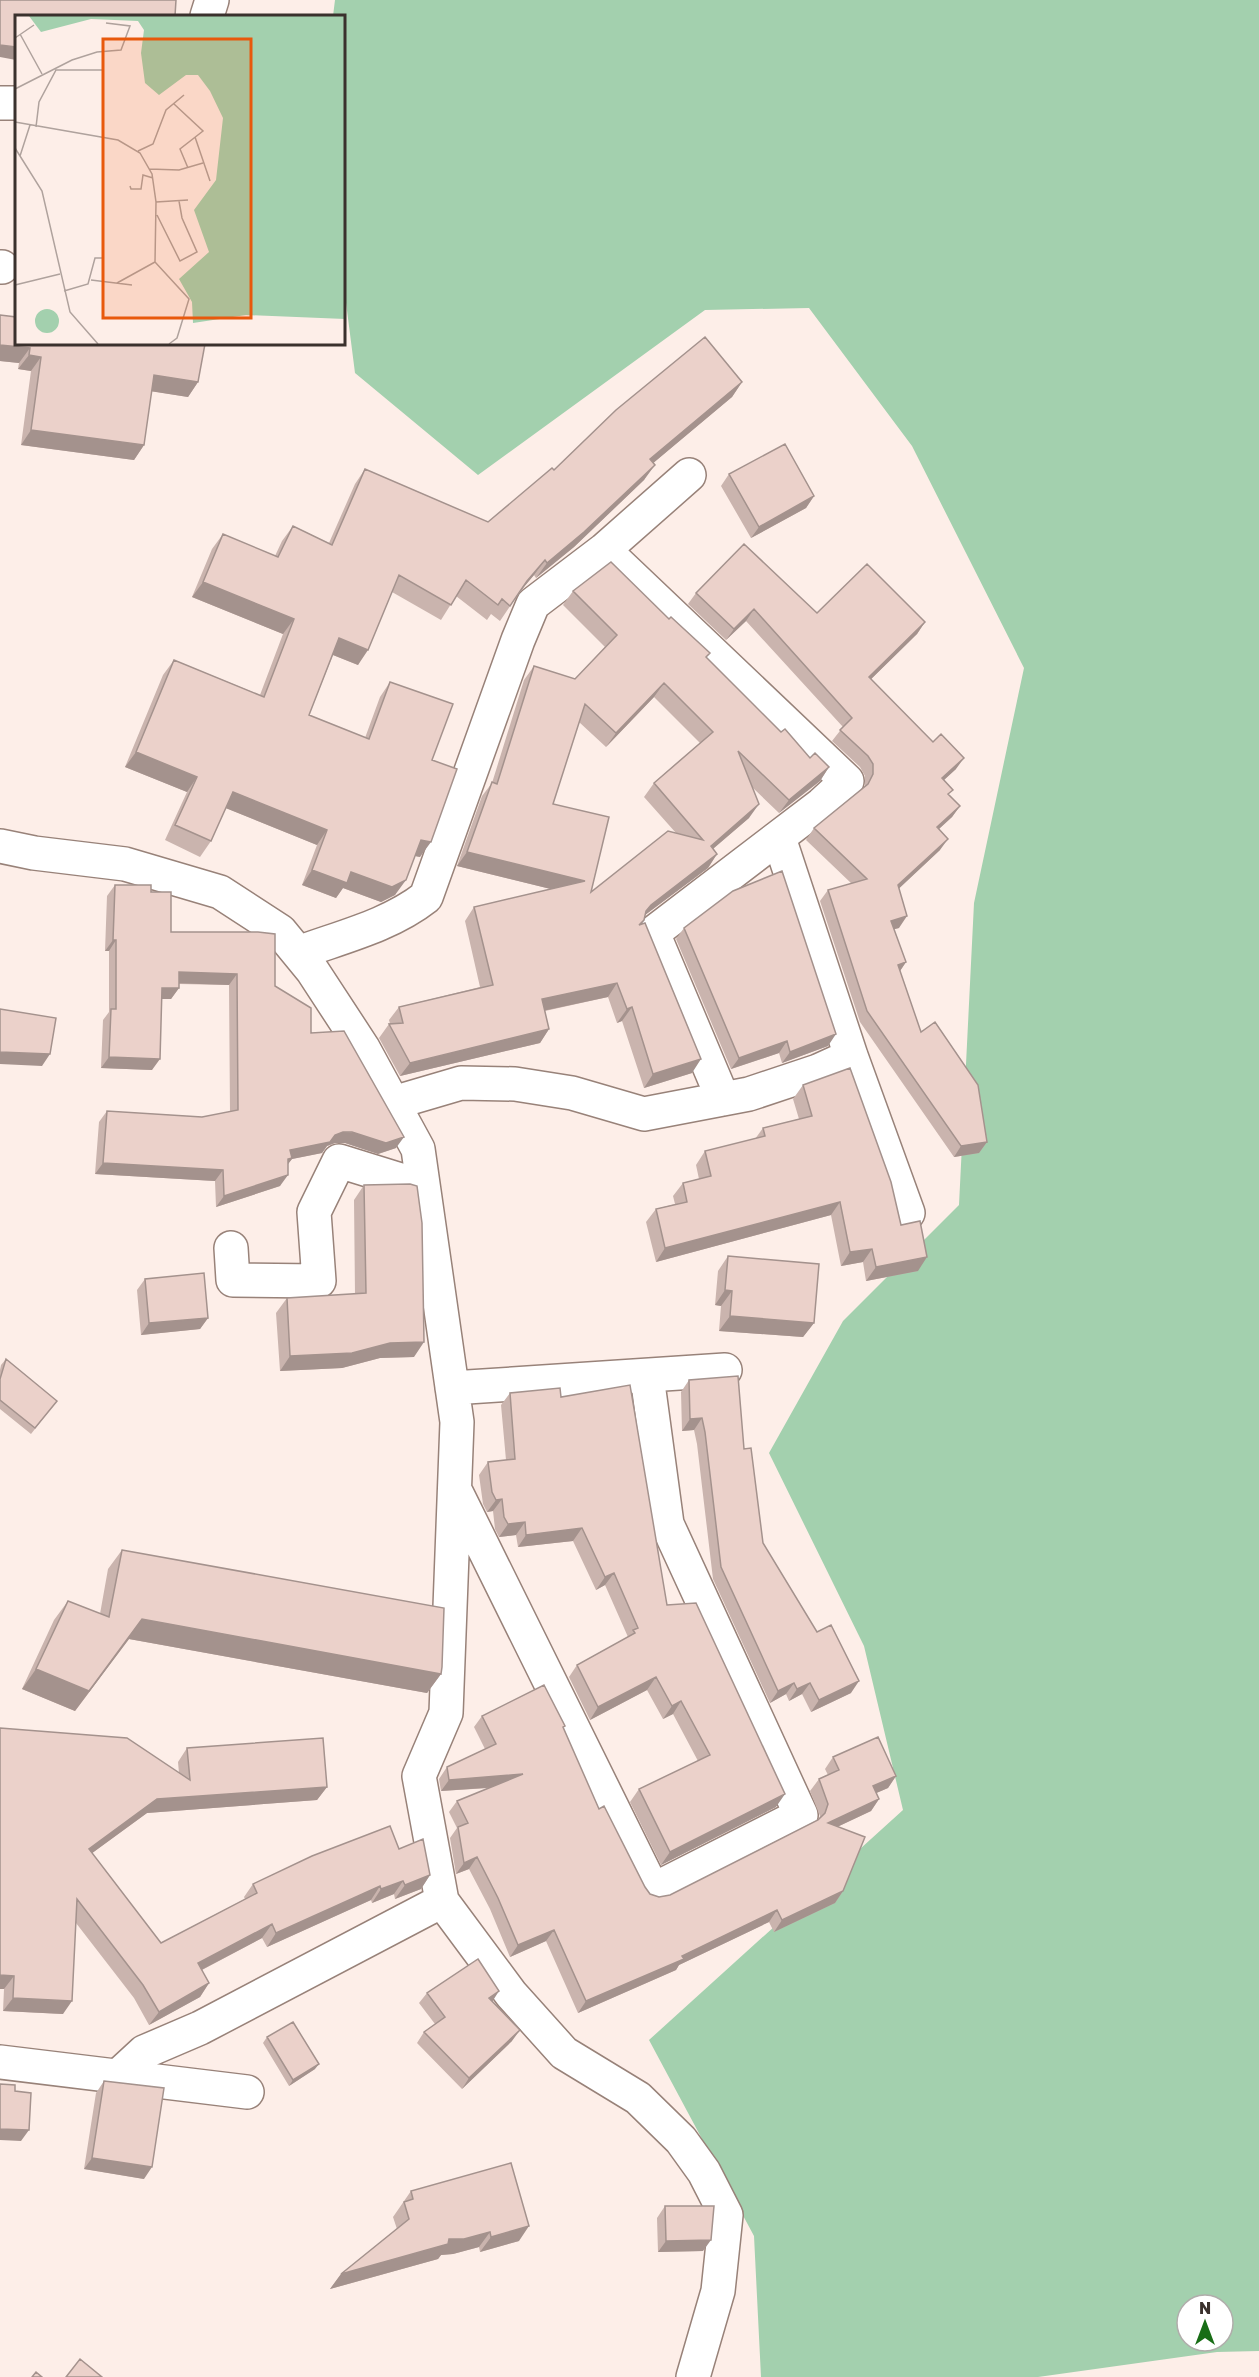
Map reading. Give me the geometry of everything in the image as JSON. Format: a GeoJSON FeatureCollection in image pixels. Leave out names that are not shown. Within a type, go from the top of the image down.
{"type":"FeatureCollection","features":[{"type":"Feature","properties":{"kind":"street"},"geometry":{"type":"LineString","coordinates":[[207,15],[212,0]]}},
{"type":"Feature","properties":{"kind":"street"},"geometry":{"type":"LineString","coordinates":[[298,952],[368,928],[408,911],[426,897],[518,640],[534,604],[604,550],[689,475]]}},
{"type":"Feature","properties":{"kind":"street"},"geometry":{"type":"LineString","coordinates":[[604,550],[847,781],[822,804],[653,933],[723,1099]]}},
{"type":"Feature","properties":{"kind":"street"},"geometry":{"type":"LineString","coordinates":[[778,838],[851,1056],[908,1213]]}},
{"type":"Feature","properties":{"kind":"street"},"geometry":{"type":"LineString","coordinates":[[0,846],[34,854],[125,864],[220,892],[280,931],[312,970],[363,1048],[418,1149],[457,1422],[446,1713],[419,1776],[442,1901],[511,1994],[564,2053],[638,2098],[681,2140],[709,2181],[726,2215],[718,2291],[693,2377]]}},
{"type":"Feature","properties":{"kind":"street"},"geometry":{"type":"LineString","coordinates":[[393,1103],[461,1083],[515,1084],[572,1093],[644,1114],[749,1094],[818,1071],[851,1056]]}},
{"type":"Feature","properties":{"kind":"street"},"geometry":{"type":"LineString","coordinates":[[231,1248],[233,1280],[319,1281],[314,1212],[339,1161],[423,1187]]}},
{"type":"Feature","properties":{"kind":"street"},"geometry":{"type":"LineString","coordinates":[[452,1388],[725,1370]]}},
{"type":"Feature","properties":{"kind":"street"},"geometry":{"type":"LineString","coordinates":[[454,1490],[653,1890],[801,1815],[668,1524],[647,1376]]}},
{"type":"Feature","properties":{"kind":"street"},"geometry":{"type":"LineString","coordinates":[[118,2076],[144,2052],[200,2028],[442,1901]]}},
{"type":"Feature","properties":{"kind":"street"},"geometry":{"type":"LineString","coordinates":[[0,2062],[247,2092]]}},
{"type":"Feature","properties":{"kind":"green space"},"geometry":{"type":"Polygon","coordinates":[[[335,0],[1259,0],[1259,2351],[1235,2352],[1235,2293],[1175,2293],[1175,2353],[1210,2353],[1038,2377],[761,2377],[754,2236],[649,2040],[903,1810],[864,1646],[769,1453],[843,1321],[959,1205],[974,903],[1024,668],[912,446],[809,308],[705,310],[478,475],[355,373],[345,295],[345,15],[333,15],[335,0]]]}},
{"type":"Feature","properties":{"kind":"building"},"geometry":{"type":"Polygon","coordinates":[[[0,0],[176,0],[175,15],[15,15],[15,47],[0,45],[0,0]]]}},
{"type":"Feature","properties":{"kind":"building"},"geometry":{"type":"Polygon","coordinates":[[[0,315],[15,317],[15,345],[205,345],[198,382],[154,375],[144,445],[31,430],[41,357],[29,355],[30,348],[0,345],[0,315]]]}},
{"type":"Feature","properties":{"kind":"building"},"geometry":{"type":"Polygon","coordinates":[[[705,337],[742,382],[650,459],[655,465],[584,532],[547,563],[545,560],[510,606],[502,599],[498,605],[466,580],[451,605],[399,575],[368,650],[339,638],[309,715],[369,739],[390,682],[453,704],[432,760],[457,769],[431,842],[421,840],[406,880],[392,887],[351,872],[347,883],[312,870],[327,830],[233,792],[211,841],[175,825],[197,777],[136,752],[174,660],[264,697],[294,619],[203,582],[223,534],[278,557],[293,526],[332,545],[365,469],[488,522],[552,468],[554,470],[616,410],[705,337]]]}},
{"type":"Feature","properties":{"kind":"building"},"geometry":{"type":"Polygon","coordinates":[[[785,444],[814,496],[759,527],[729,474],[785,444]]]}},
{"type":"Feature","properties":{"kind":"building"},"geometry":{"type":"Polygon","coordinates":[[[744,544],[817,613],[867,564],[925,622],[869,677],[933,742],[941,734],[964,758],[942,778],[953,790],[948,794],[960,806],[937,827],[948,839],[898,885],[907,916],[891,921],[906,962],[898,965],[921,1032],[935,1022],[978,1085],[987,1142],[961,1146],[867,1011],[828,890],[867,879],[814,828],[868,784],[873,774],[873,764],[868,756],[840,730],[852,718],[754,609],[734,629],[696,593],[744,544]]]}},
{"type":"Feature","properties":{"kind":"building"},"geometry":{"type":"Polygon","coordinates":[[[611,562],[669,619],[671,617],[710,653],[706,657],[781,732],[785,729],[810,758],[815,753],[829,767],[789,800],[738,751],[759,804],[711,846],[717,854],[651,905],[639,925],[645,923],[701,1059],[653,1074],[632,1007],[627,1009],[617,983],[542,999],[549,1029],[410,1063],[389,1024],[403,1023],[399,1007],[493,985],[474,907],[585,881],[467,852],[492,782],[497,784],[534,666],[575,679],[617,635],[573,591],[611,562]],[[664,683],[616,733],[585,704],[553,804],[609,817],[591,892],[668,831],[703,840],[654,783],[713,732],[664,683]]]}},
{"type":"Feature","properties":{"kind":"building"},"geometry":{"type":"Polygon","coordinates":[[[782,871],[836,1034],[790,1052],[787,1041],[739,1058],[684,928],[733,891],[782,871]]]}},
{"type":"Feature","properties":{"kind":"building"},"geometry":{"type":"Polygon","coordinates":[[[115,885],[151,885],[151,892],[171,892],[171,932],[275,934],[275,986],[311,1008],[311,1033],[344,1031],[404,1137],[386,1143],[352,1132],[343,1132],[335,1135],[330,1142],[290,1150],[292,1158],[288,1159],[288,1175],[224,1196],[223,1170],[103,1163],[107,1111],[202,1117],[238,1110],[237,974],[179,972],[179,988],[162,988],[160,1059],[109,1057],[111,1009],[116,1009],[116,940],[113,940],[115,885]]]}},
{"type":"Feature","properties":{"kind":"building"},"geometry":{"type":"Polygon","coordinates":[[[0,1009],[56,1018],[50,1054],[0,1052],[0,1009]]]}},
{"type":"Feature","properties":{"kind":"building"},"geometry":{"type":"Polygon","coordinates":[[[850,1068],[891,1182],[901,1225],[920,1221],[927,1257],[876,1267],[872,1249],[850,1252],[840,1202],[665,1248],[656,1209],[687,1202],[683,1183],[711,1176],[705,1151],[765,1136],[763,1128],[812,1116],[803,1085],[850,1068]]]}},
{"type":"Feature","properties":{"kind":"building"},"geometry":{"type":"Polygon","coordinates":[[[410,1184],[417,1186],[422,1223],[424,1342],[390,1343],[352,1353],[290,1356],[287,1298],[366,1293],[364,1185],[410,1184]]]}},
{"type":"Feature","properties":{"kind":"building"},"geometry":{"type":"Polygon","coordinates":[[[728,1256],[819,1264],[814,1323],[730,1316],[732,1291],[725,1290],[728,1256]]]}},
{"type":"Feature","properties":{"kind":"building"},"geometry":{"type":"Polygon","coordinates":[[[204,1273],[208,1318],[149,1323],[145,1279],[204,1273]]]}},
{"type":"Feature","properties":{"kind":"building"},"geometry":{"type":"Polygon","coordinates":[[[6,1359],[57,1401],[35,1428],[0,1400],[0,1379],[6,1359]]]}},
{"type":"Feature","properties":{"kind":"building"},"geometry":{"type":"Polygon","coordinates":[[[738,1376],[744,1449],[751,1448],[763,1543],[817,1632],[831,1625],[859,1681],[819,1700],[810,1683],[797,1689],[794,1683],[778,1691],[721,1567],[705,1432],[702,1418],[690,1419],[689,1380],[738,1376]]]}},
{"type":"Feature","properties":{"kind":"building"},"geometry":{"type":"Polygon","coordinates":[[[630,1385],[667,1605],[696,1603],[785,1794],[670,1852],[639,1789],[710,1755],[681,1701],[672,1706],[656,1677],[598,1707],[577,1665],[635,1633],[633,1630],[638,1628],[614,1573],[605,1577],[582,1528],[526,1535],[525,1522],[508,1524],[504,1517],[502,1499],[496,1500],[492,1492],[488,1462],[515,1459],[510,1393],[560,1388],[561,1397],[630,1385]]]}},
{"type":"Feature","properties":{"kind":"building"},"geometry":{"type":"Polygon","coordinates":[[[122,1550],[444,1608],[441,1674],[142,1619],[89,1691],[36,1669],[68,1601],[109,1617],[122,1550]]]}},
{"type":"Feature","properties":{"kind":"building"},"geometry":{"type":"Polygon","coordinates":[[[544,1685],[565,1726],[563,1727],[599,1809],[604,1806],[645,1887],[650,1894],[659,1897],[670,1895],[818,1820],[825,1813],[828,1804],[819,1779],[839,1770],[833,1757],[878,1737],[896,1776],[873,1786],[879,1799],[828,1823],[865,1837],[843,1891],[782,1920],[777,1910],[682,1956],[684,1959],[586,2001],[554,1930],[518,1945],[477,1857],[464,1863],[458,1827],[468,1823],[457,1801],[523,1774],[449,1780],[447,1767],[496,1744],[482,1716],[544,1685]]]}},
{"type":"Feature","properties":{"kind":"building"},"geometry":{"type":"Polygon","coordinates":[[[0,1728],[127,1738],[190,1780],[187,1748],[323,1738],[327,1787],[157,1799],[89,1849],[161,1943],[257,1893],[253,1884],[312,1856],[390,1826],[399,1849],[423,1839],[430,1875],[405,1885],[403,1881],[381,1889],[380,1886],[276,1933],[272,1924],[198,1963],[209,1983],[159,2012],[143,1985],[77,1899],[72,2001],[13,1998],[14,1976],[0,1975],[0,1728]]]}},
{"type":"Feature","properties":{"kind":"building"},"geometry":{"type":"Polygon","coordinates":[[[478,1959],[499,1991],[489,1998],[520,2030],[469,2078],[424,2032],[445,2017],[427,1993],[478,1959]]]}},
{"type":"Feature","properties":{"kind":"building"},"geometry":{"type":"Polygon","coordinates":[[[293,2022],[319,2064],[293,2080],[267,2037],[293,2022]]]}},
{"type":"Feature","properties":{"kind":"building"},"geometry":{"type":"Polygon","coordinates":[[[104,2081],[164,2088],[152,2167],[92,2158],[104,2081]]]}},
{"type":"Feature","properties":{"kind":"building"},"geometry":{"type":"Polygon","coordinates":[[[0,2084],[15,2085],[15,2091],[31,2093],[29,2130],[0,2129],[0,2084]]]}},
{"type":"Feature","properties":{"kind":"building"},"geometry":{"type":"Polygon","coordinates":[[[511,2163],[529,2226],[491,2237],[490,2232],[464,2239],[449,2239],[448,2244],[341,2274],[409,2219],[404,2202],[413,2199],[411,2191],[511,2163]]]}},
{"type":"Feature","properties":{"kind":"building"},"geometry":{"type":"Polygon","coordinates":[[[665,2206],[714,2206],[711,2240],[666,2241],[665,2206]]]}},
{"type":"Feature","properties":{"kind":"building"},"geometry":{"type":"Polygon","coordinates":[[[80,2359],[102,2377],[66,2377],[80,2359]]]}},
{"type":"Feature","properties":{"kind":"building"},"geometry":{"type":"Polygon","coordinates":[[[36,2372],[42,2377],[32,2377],[36,2372]]]}}]}
